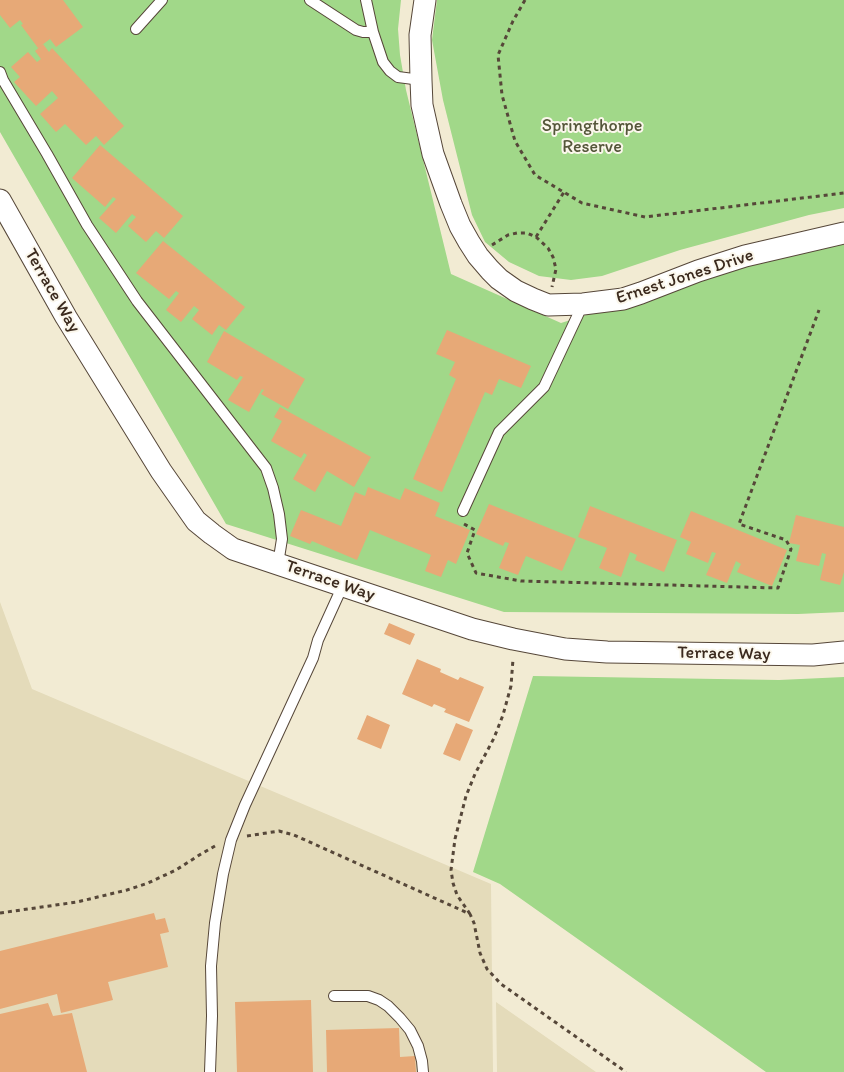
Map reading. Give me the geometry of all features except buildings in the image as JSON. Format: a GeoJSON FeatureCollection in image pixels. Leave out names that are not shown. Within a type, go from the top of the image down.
{"type":"FeatureCollection","features":[{"type":"Feature","properties":{"kind":"street","name":"Ernest Jones Drive"},"geometry":{"type":"LineString","coordinates":[[425,0],[420,36],[422,105],[434,154],[460,226],[478,256],[499,279],[516,291],[533,300],[548,304],[583,304],[623,299],[698,270],[844,233]]}},
{"type":"Feature","properties":{"kind":"street","name":"Terrace Way"},"geometry":{"type":"LineString","coordinates":[[0,200],[66,317],[160,471],[196,521],[233,549],[472,629],[565,649],[606,652],[813,654],[844,652]]}},
{"type":"Feature","properties":{"kind":"lane"},"geometry":{"type":"LineString","coordinates":[[136,29],[162,0]]}},
{"type":"Feature","properties":{"kind":"lane"},"geometry":{"type":"LineString","coordinates":[[310,0],[356,30],[373,32]]}},
{"type":"Feature","properties":{"kind":"lane"},"geometry":{"type":"LineString","coordinates":[[366,0],[373,32],[383,62],[398,77],[421,80]]}},
{"type":"Feature","properties":{"kind":"lane"},"geometry":{"type":"LineString","coordinates":[[0,72],[4,90],[47,154],[86,225],[137,302],[266,468],[280,514],[282,539],[278,564]]}},
{"type":"Feature","properties":{"kind":"lane"},"geometry":{"type":"LineString","coordinates":[[463,511],[499,432],[544,388],[583,304]]}},
{"type":"Feature","properties":{"kind":"lane"},"geometry":{"type":"LineString","coordinates":[[210,1072],[211,966],[215,923],[231,840],[245,805],[313,658],[318,640],[343,585]]}},
{"type":"Feature","properties":{"kind":"lane"},"geometry":{"type":"LineString","coordinates":[[334,996],[368,996],[388,1006],[410,1030],[418,1046],[423,1072]]}},
{"type":"Feature","properties":{"kind":"path"},"geometry":{"type":"LineString","coordinates":[[525,0],[512,21],[498,55],[502,95],[515,141],[535,175],[582,203],[645,217],[844,193]]}},
{"type":"Feature","properties":{"kind":"path"},"geometry":{"type":"LineString","coordinates":[[536,237],[564,192]]}},
{"type":"Feature","properties":{"kind":"path"},"geometry":{"type":"LineString","coordinates":[[478,256],[496,242],[517,233],[536,237],[548,248],[556,269],[548,304]]}},
{"type":"Feature","properties":{"kind":"path"},"geometry":{"type":"LineString","coordinates":[[463,511],[459,522],[475,530],[467,553],[476,573],[521,581],[778,588],[791,549],[786,540],[739,524],[819,310]]}},
{"type":"Feature","properties":{"kind":"path"},"geometry":{"type":"LineString","coordinates":[[513,639],[514,660],[511,686],[494,738],[466,796],[455,839],[451,870],[453,883],[457,895],[470,914],[474,924],[480,953],[488,969],[501,984],[626,1072]]}},
{"type":"Feature","properties":{"kind":"path"},"geometry":{"type":"LineString","coordinates":[[0,913],[77,902],[127,890],[176,870],[200,854],[231,840],[279,831],[294,835],[470,914]]}},
{"type":"Feature","properties":{"kind":"shaded area"},"geometry":{"type":"Polygon","coordinates":[[[0,602],[32,689],[491,884],[493,1072],[0,1072],[0,602]]]}},
{"type":"Feature","properties":{"kind":"shaded area"},"geometry":{"type":"Polygon","coordinates":[[[496,1002],[596,1072],[497,1072],[496,1002]]]}},
{"type":"Feature","properties":{"kind":"green space"},"geometry":{"type":"Polygon","coordinates":[[[0,0],[401,0],[398,29],[406,90],[451,274],[561,323],[701,279],[844,241],[844,612],[798,614],[504,612],[226,524],[0,132],[0,0]]]}},
{"type":"Feature","properties":{"kind":"green space","name":"Springthorpe Reserve"},"geometry":{"type":"Polygon","coordinates":[[[437,0],[844,0],[844,208],[809,215],[680,250],[602,276],[571,280],[539,276],[509,262],[485,242],[472,215],[443,100],[432,40],[437,0]]]}},
{"type":"Feature","properties":{"kind":"green space"},"geometry":{"type":"Polygon","coordinates":[[[533,676],[779,680],[844,677],[844,1072],[766,1072],[500,884],[473,872],[533,676]]]}}]}
